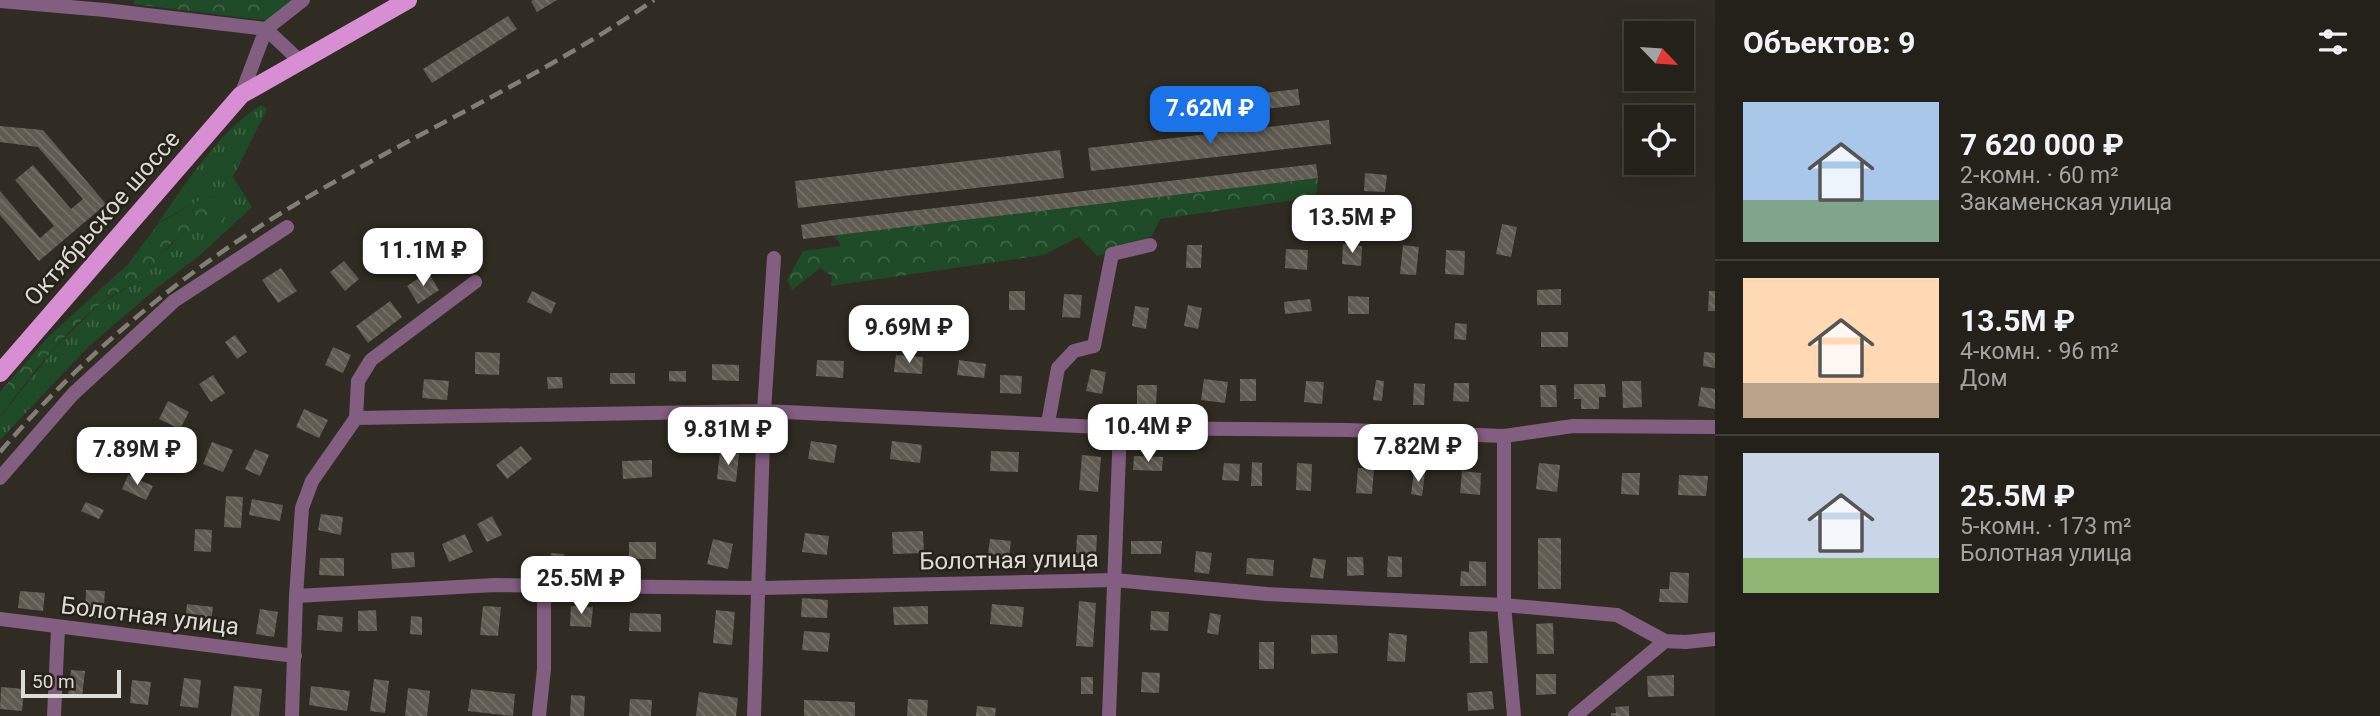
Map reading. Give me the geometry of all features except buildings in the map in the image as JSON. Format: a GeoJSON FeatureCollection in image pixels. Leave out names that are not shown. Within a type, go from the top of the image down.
{"type":"FeatureCollection","features":[{"type":"Feature","properties":{"kind":"main road","name":"Октябрьское шоссе"},"geometry":{"type":"LineString","coordinates":[[0,373],[241,95],[408,0]]}},
{"type":"Feature","properties":{"kind":"street"},"geometry":{"type":"LineString","coordinates":[[266,29],[303,0]]}},
{"type":"Feature","properties":{"kind":"street"},"geometry":{"type":"LineString","coordinates":[[0,1],[266,29],[301,62]]}},
{"type":"Feature","properties":{"kind":"street","name":"Октябрьское шоссе"},"geometry":{"type":"LineString","coordinates":[[241,95],[266,29]]}},
{"type":"Feature","properties":{"kind":"street"},"geometry":{"type":"LineString","coordinates":[[0,478],[73,394],[174,301],[287,227]]}},
{"type":"Feature","properties":{"kind":"street"},"geometry":{"type":"LineString","coordinates":[[1048,423],[1058,368],[1074,351],[1094,346],[1112,254],[1150,245]]}},
{"type":"Feature","properties":{"kind":"street"},"geometry":{"type":"LineString","coordinates":[[754,716],[764,411],[774,258]]}},
{"type":"Feature","properties":{"kind":"street"},"geometry":{"type":"LineString","coordinates":[[292,716],[302,508],[312,481],[356,418],[358,381],[371,360],[475,282]]}},
{"type":"Feature","properties":{"kind":"street"},"geometry":{"type":"LineString","coordinates":[[356,418],[764,411],[1120,428],[1348,430],[1503,436],[1573,426],[1715,427]]}},
{"type":"Feature","properties":{"kind":"street"},"geometry":{"type":"LineString","coordinates":[[1109,716],[1120,428]]}},
{"type":"Feature","properties":{"kind":"street"},"geometry":{"type":"LineString","coordinates":[[1503,436],[1504,605],[1514,716]]}},
{"type":"Feature","properties":{"kind":"street","name":"Болотная улица"},"geometry":{"type":"LineString","coordinates":[[296,596],[495,585],[757,588],[1114,580],[1267,594],[1504,605],[1617,615],[1665,641],[1715,639]]}},
{"type":"Feature","properties":{"kind":"street"},"geometry":{"type":"LineString","coordinates":[[539,716],[544,669],[544,587]]}},
{"type":"Feature","properties":{"kind":"street","name":"Болотная улица"},"geometry":{"type":"LineString","coordinates":[[0,619],[295,656]]}},
{"type":"Feature","properties":{"kind":"street"},"geometry":{"type":"LineString","coordinates":[[54,716],[58,628]]}},
{"type":"Feature","properties":{"kind":"street"},"geometry":{"type":"LineString","coordinates":[[1575,716],[1665,641]]}},
{"type":"Feature","properties":{"kind":"green space"},"geometry":{"type":"Polygon","coordinates":[[[134,0],[303,0],[270,21],[133,4],[134,0]]]}},
{"type":"Feature","properties":{"kind":"green space"},"geometry":{"type":"Polygon","coordinates":[[[261,105],[267,109],[233,177],[252,207],[199,256],[88,347],[0,440],[0,417],[54,349],[96,307],[131,285],[183,233],[193,230],[200,200],[158,223],[192,175],[231,128],[261,105]]]}},
{"type":"Feature","properties":{"kind":"green space"},"geometry":{"type":"Polygon","coordinates":[[[1318,178],[1316,197],[1160,219],[1152,236],[1097,256],[1079,237],[1043,255],[831,286],[832,276],[820,268],[792,290],[787,280],[803,251],[841,246],[833,234],[1318,178]]]}},
{"type":"Feature","properties":{"kind":"green space"},"geometry":{"type":"Polygon","coordinates":[[[210,198],[220,202],[226,211],[223,219],[212,227],[181,236],[146,274],[108,298],[82,319],[33,373],[0,417],[0,392],[46,339],[128,264],[158,224],[200,200],[210,198]]]}},
{"type":"Feature","properties":{"kind":"railway"},"geometry":{"type":"LineString","coordinates":[[0,452],[64,383],[133,320],[246,235],[332,183],[564,56],[654,0]]}}]}
